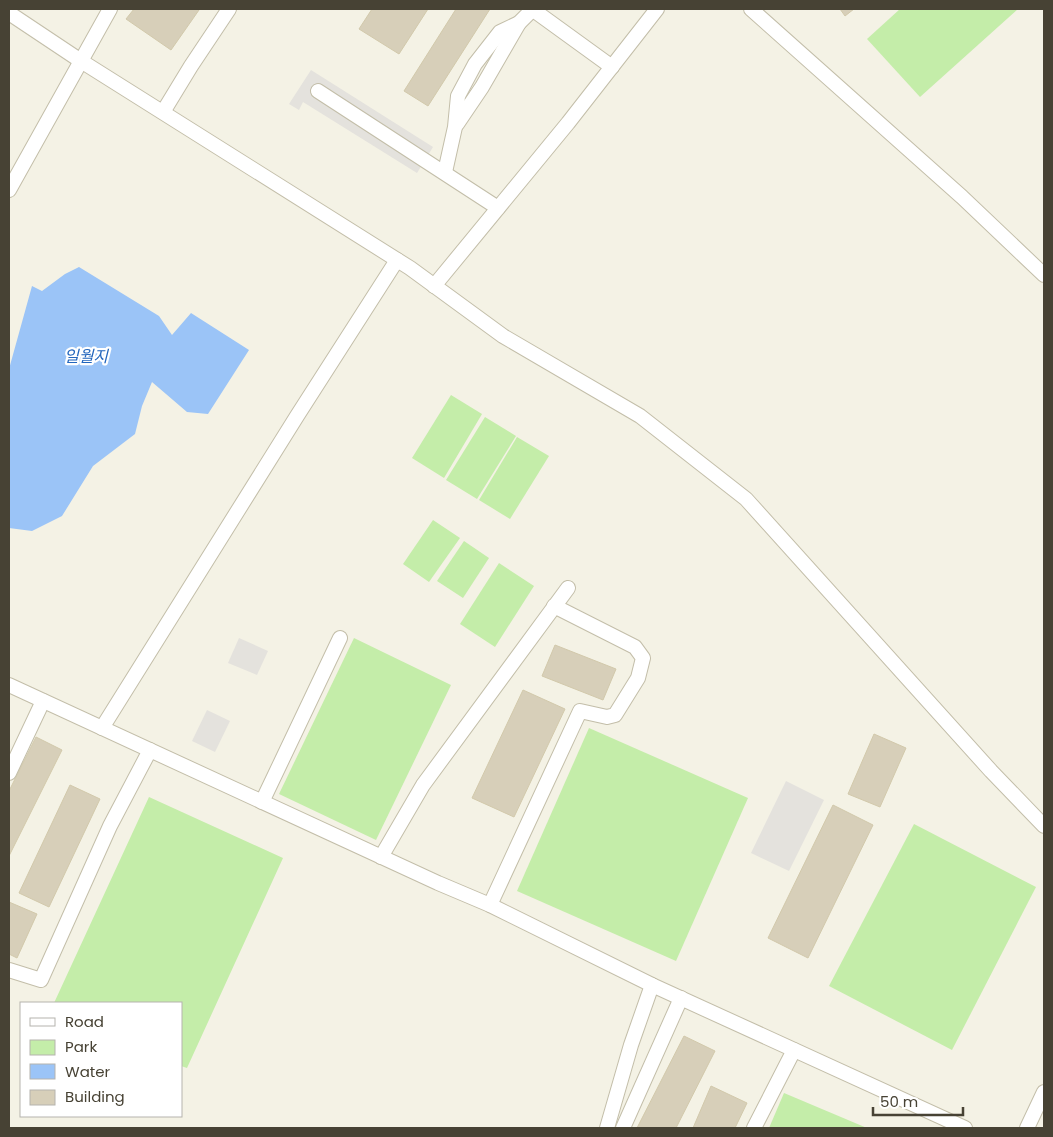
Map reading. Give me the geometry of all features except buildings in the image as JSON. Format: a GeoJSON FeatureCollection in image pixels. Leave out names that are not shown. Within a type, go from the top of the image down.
{"type":"FeatureCollection","features":[{"type":"Feature","properties":{"kind":"lane"},"geometry":{"type":"LineString","coordinates":[[9,190],[110,9]]}},
{"type":"Feature","properties":{"kind":"lane"},"geometry":{"type":"LineString","coordinates":[[163,112],[229,9]]}},
{"type":"Feature","properties":{"kind":"lane"},"geometry":{"type":"LineString","coordinates":[[445,172],[455,127],[458,96],[475,64],[500,32],[520,23],[532,9],[612,67]]}},
{"type":"Feature","properties":{"kind":"lane"},"geometry":{"type":"LineString","coordinates":[[434,286],[657,9]]}},
{"type":"Feature","properties":{"kind":"lane"},"geometry":{"type":"LineString","coordinates":[[756,10],[962,197],[1044,276]]}},
{"type":"Feature","properties":{"kind":"lane"},"geometry":{"type":"LineString","coordinates":[[9,13],[81,61],[397,260],[503,336],[640,416],[746,499],[991,771],[1044,826]]}},
{"type":"Feature","properties":{"kind":"lane"},"geometry":{"type":"LineString","coordinates":[[318,91],[498,208]]}},
{"type":"Feature","properties":{"kind":"lane"},"geometry":{"type":"LineString","coordinates":[[102,728],[397,260]]}},
{"type":"Feature","properties":{"kind":"lane"},"geometry":{"type":"LineString","coordinates":[[381,857],[423,785],[568,588]]}},
{"type":"Feature","properties":{"kind":"lane"},"geometry":{"type":"LineString","coordinates":[[490,905],[580,711],[607,717],[615,715],[638,678],[644,658],[635,646],[554,606]]}},
{"type":"Feature","properties":{"kind":"lane"},"geometry":{"type":"LineString","coordinates":[[262,802],[340,638]]}},
{"type":"Feature","properties":{"kind":"lane"},"geometry":{"type":"LineString","coordinates":[[9,685],[381,857],[490,905],[652,985],[965,1128]]}},
{"type":"Feature","properties":{"kind":"lane"},"geometry":{"type":"LineString","coordinates":[[9,773],[43,701]]}},
{"type":"Feature","properties":{"kind":"lane"},"geometry":{"type":"LineString","coordinates":[[9,970],[41,980],[110,826],[150,750]]}},
{"type":"Feature","properties":{"kind":"lane"},"geometry":{"type":"LineString","coordinates":[[607,1128],[631,1045],[652,985]]}},
{"type":"Feature","properties":{"kind":"lane"},"geometry":{"type":"LineString","coordinates":[[623,1128],[681,998]]}},
{"type":"Feature","properties":{"kind":"lane"},"geometry":{"type":"LineString","coordinates":[[754,1128],[794,1050]]}},
{"type":"Feature","properties":{"kind":"lane"},"geometry":{"type":"LineString","coordinates":[[1027,1128],[1044,1092]]}},
{"type":"Feature","properties":{"kind":"green space"},"geometry":{"type":"Polygon","coordinates":[[[900,9],[1018,9],[920,97],[867,39],[900,9]]]}},
{"type":"Feature","properties":{"kind":"green space"},"geometry":{"type":"Polygon","coordinates":[[[451,395],[482,414],[444,478],[412,458],[451,395]]]}},
{"type":"Feature","properties":{"kind":"green space"},"geometry":{"type":"Polygon","coordinates":[[[485,417],[516,436],[477,499],[446,480],[485,417]]]}},
{"type":"Feature","properties":{"kind":"green space"},"geometry":{"type":"Polygon","coordinates":[[[517,437],[549,456],[510,519],[479,500],[517,437]]]}},
{"type":"Feature","properties":{"kind":"green space"},"geometry":{"type":"Polygon","coordinates":[[[433,520],[460,538],[429,582],[403,564],[433,520]]]}},
{"type":"Feature","properties":{"kind":"green space"},"geometry":{"type":"Polygon","coordinates":[[[464,541],[489,558],[463,598],[437,581],[464,541]]]}},
{"type":"Feature","properties":{"kind":"green space"},"geometry":{"type":"Polygon","coordinates":[[[499,563],[534,586],[495,647],[460,624],[499,563]]]}},
{"type":"Feature","properties":{"kind":"green space"},"geometry":{"type":"Polygon","coordinates":[[[354,638],[451,685],[376,840],[279,794],[354,638]]]}},
{"type":"Feature","properties":{"kind":"green space"},"geometry":{"type":"Polygon","coordinates":[[[589,728],[748,798],[676,961],[517,891],[589,728]]]}},
{"type":"Feature","properties":{"kind":"green space"},"geometry":{"type":"Polygon","coordinates":[[[149,797],[283,858],[187,1068],[182,1066],[182,1002],[54,1002],[149,797]]]}},
{"type":"Feature","properties":{"kind":"green space"},"geometry":{"type":"Polygon","coordinates":[[[914,824],[1036,887],[952,1050],[829,986],[914,824]]]}},
{"type":"Feature","properties":{"kind":"green space"},"geometry":{"type":"Polygon","coordinates":[[[784,1093],[867,1128],[769,1128],[784,1093]]]}},
{"type":"Feature","properties":{"kind":"shaded area"},"geometry":{"type":"Polygon","coordinates":[[[311,70],[433,147],[417,173],[303,102],[299,110],[289,104],[311,70]]]}},
{"type":"Feature","properties":{"kind":"shaded area"},"geometry":{"type":"Polygon","coordinates":[[[239,638],[268,651],[257,675],[228,663],[239,638]]]}},
{"type":"Feature","properties":{"kind":"shaded area"},"geometry":{"type":"Polygon","coordinates":[[[207,710],[230,721],[215,752],[192,741],[207,710]]]}},
{"type":"Feature","properties":{"kind":"shaded area"},"geometry":{"type":"Polygon","coordinates":[[[786,781],[824,800],[789,871],[751,853],[786,781]]]}},
{"type":"Feature","properties":{"kind":"water","name":"일월지"},"geometry":{"type":"Polygon","coordinates":[[[79,267],[159,316],[172,335],[191,313],[249,350],[208,414],[187,412],[152,382],[142,406],[135,434],[93,466],[62,516],[32,531],[9,528],[9,369],[32,286],[42,291],[65,274],[79,267]]]}}]}
